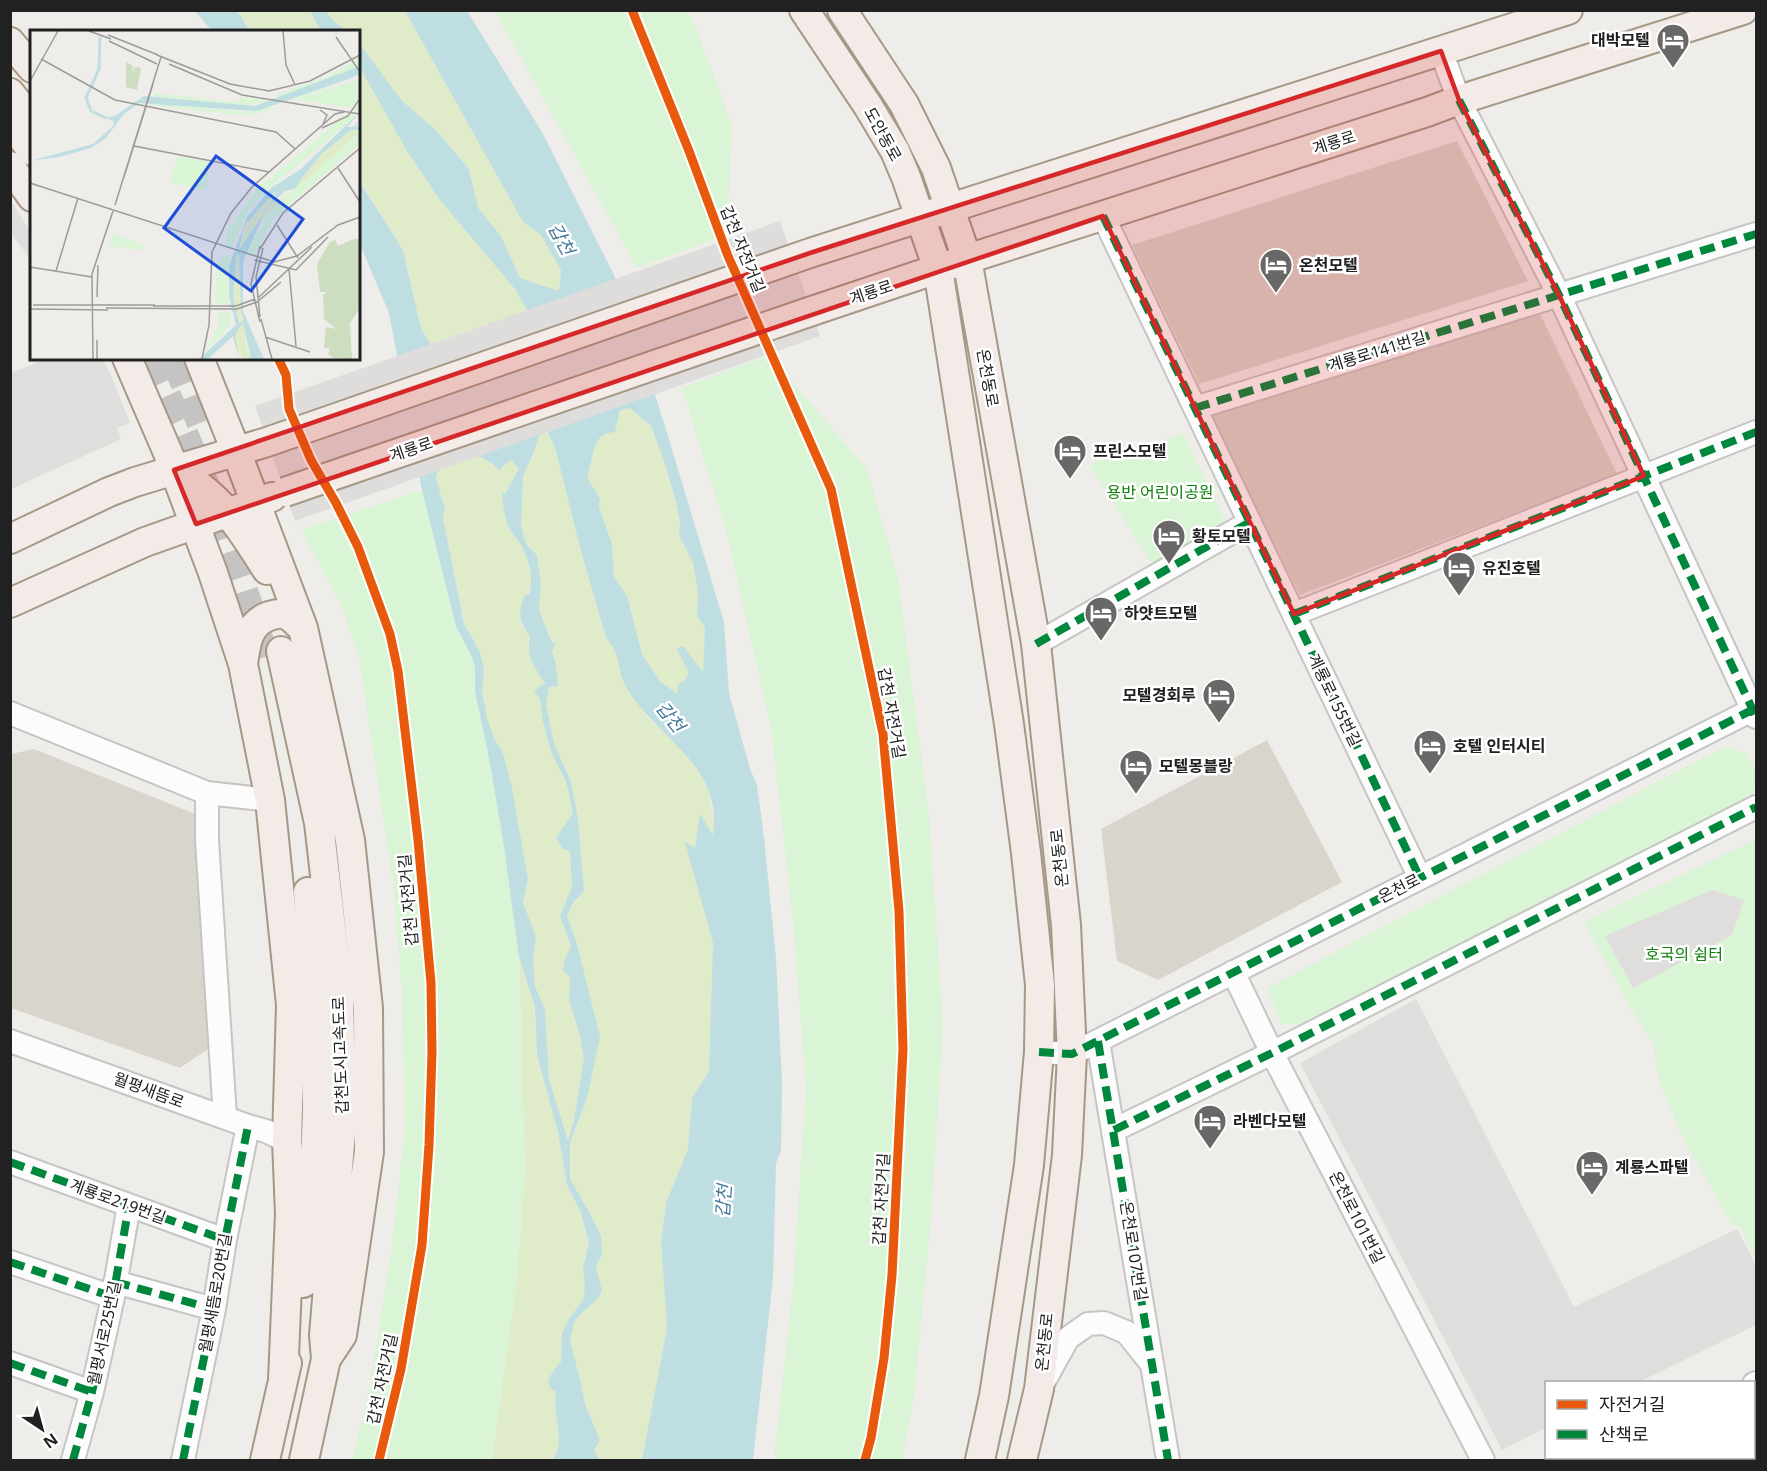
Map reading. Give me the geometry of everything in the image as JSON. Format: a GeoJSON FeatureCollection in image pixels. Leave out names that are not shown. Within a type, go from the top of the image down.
{"type":"FeatureCollection","features":[{"type":"Feature","properties":{"kind":"main road","name":"도안동로"},"geometry":{"type":"LineString","coordinates":[[804,10],[895,151],[938,269]]}},
{"type":"Feature","properties":{"kind":"main road","name":"도안동로"},"geometry":{"type":"LineString","coordinates":[[842,10],[904,104],[936,168],[967,259]]}},
{"type":"Feature","properties":{"kind":"main road"},"geometry":{"type":"LineString","coordinates":[[10,539],[135,482],[267,442],[793,259],[1568,10]]}},
{"type":"Feature","properties":{"kind":"main road","name":"계룡로"},"geometry":{"type":"LineString","coordinates":[[10,603],[145,542],[812,311],[1730,13]]}},
{"type":"Feature","properties":{"kind":"main road"},"geometry":{"type":"LineString","coordinates":[[10,42],[30,66]]}},
{"type":"Feature","properties":{"kind":"main road"},"geometry":{"type":"LineString","coordinates":[[10,93],[30,118]]}},
{"type":"Feature","properties":{"kind":"main road"},"geometry":{"type":"LineString","coordinates":[[10,122],[30,148]]}},
{"type":"Feature","properties":{"kind":"main road"},"geometry":{"type":"LineString","coordinates":[[10,166],[30,193]]}},
{"type":"Feature","properties":{"kind":"main road","name":"온천동로"},"geometry":{"type":"LineString","coordinates":[[967,259],[1036,645],[1066,925],[1072,1054],[1067,1155],[1039,1389],[1022,1461]]}},
{"type":"Feature","properties":{"kind":"main road","name":"온천동로"},"geometry":{"type":"LineString","coordinates":[[938,269],[1009,724],[1040,985],[1039,1052],[1027,1176],[994,1396],[980,1461]]}},
{"type":"Feature","properties":{"kind":"main road"},"geometry":{"type":"LineString","coordinates":[[128,360],[196,524],[263,658],[270,800],[291,1005],[287,1141],[290,1214],[282,1380]]}},
{"type":"Feature","properties":{"kind":"main road"},"geometry":{"type":"LineString","coordinates":[[200,360],[303,628],[350,840],[368,1008],[369,1152],[342,1335],[326,1359]]}},
{"type":"Feature","properties":{"kind":"main road"},"geometry":{"type":"LineString","coordinates":[[174,470],[206,490],[231,516],[303,628]]}},
{"type":"Feature","properties":{"kind":"main road"},"geometry":{"type":"LineString","coordinates":[[263,658],[247,639],[252,627],[261,619],[283,614],[303,628]]}},
{"type":"Feature","properties":{"kind":"main road","name":"갑천도시고속도로"},"geometry":{"type":"LineString","coordinates":[[263,658],[319,823],[339,997],[342,1120],[324,1335],[326,1359],[304,1461]]}},
{"type":"Feature","properties":{"kind":"main road","name":"갑천도시고속도로"},"geometry":{"type":"LineString","coordinates":[[263,658],[300,806],[316,992],[317,1113],[313,1205],[300,1310],[265,1461]]}},
{"type":"Feature","properties":{"kind":"street"},"geometry":{"type":"LineString","coordinates":[[1441,51],[1459,100],[1559,295],[1755,712]]}},
{"type":"Feature","properties":{"kind":"street","name":"계룡로155번길"},"geometry":{"type":"LineString","coordinates":[[1102,216],[1420,878]]}},
{"type":"Feature","properties":{"kind":"street","name":"계룡로141번길"},"geometry":{"type":"LineString","coordinates":[[1195,408],[1756,234]]}},
{"type":"Feature","properties":{"kind":"street"},"geometry":{"type":"LineString","coordinates":[[1294,614],[1756,432]]}},
{"type":"Feature","properties":{"kind":"street"},"geometry":{"type":"LineString","coordinates":[[1036,645],[1250,522]]}},
{"type":"Feature","properties":{"kind":"street","name":"온천로"},"geometry":{"type":"LineString","coordinates":[[1072,1054],[1755,712]]}},
{"type":"Feature","properties":{"kind":"street"},"geometry":{"type":"LineString","coordinates":[[10,713],[207,793],[270,800]]}},
{"type":"Feature","properties":{"kind":"street"},"geometry":{"type":"LineString","coordinates":[[207,793],[207,840],[225,1117]]}},
{"type":"Feature","properties":{"kind":"street"},"geometry":{"type":"LineString","coordinates":[[1114,1130],[1272,1053],[1756,807]]}},
{"type":"Feature","properties":{"kind":"street","name":"온천로101번길"},"geometry":{"type":"LineString","coordinates":[[1233,972],[1272,1053],[1483,1461]]}},
{"type":"Feature","properties":{"kind":"street","name":"월평새뜸로"},"geometry":{"type":"LineString","coordinates":[[10,1041],[266,1131],[287,1141]]}},
{"type":"Feature","properties":{"kind":"street","name":"온천로107번길"},"geometry":{"type":"LineString","coordinates":[[1098,1041],[1168,1461]]}},
{"type":"Feature","properties":{"kind":"street"},"geometry":{"type":"LineString","coordinates":[[1039,1052],[1072,1054]]}},
{"type":"Feature","properties":{"kind":"street","name":"월평새뜸로20번길"},"geometry":{"type":"LineString","coordinates":[[183,1461],[248,1126]]}},
{"type":"Feature","properties":{"kind":"street","name":"계룡로219번길"},"geometry":{"type":"LineString","coordinates":[[10,1162],[225,1240]]}},
{"type":"Feature","properties":{"kind":"street","name":"월평서로25번길"},"geometry":{"type":"LineString","coordinates":[[73,1461],[92,1392],[129,1205]]}},
{"type":"Feature","properties":{"kind":"street"},"geometry":{"type":"LineString","coordinates":[[10,1262],[114,1290],[214,1309]]}},
{"type":"Feature","properties":{"kind":"street"},"geometry":{"type":"LineString","coordinates":[[1039,1389],[1068,1338],[1088,1324],[1104,1323],[1126,1332],[1152,1365]]}},
{"type":"Feature","properties":{"kind":"street"},"geometry":{"type":"LineString","coordinates":[[10,1363],[92,1392]]}},
{"type":"Feature","properties":{"kind":"highlighted area"},"geometry":{"type":"Polygon","coordinates":[[[1441,51],[1459,100],[1559,295],[1644,476],[1294,614],[1103,216],[196,524],[174,470],[810,253],[1441,51]]]}},
{"type":"Feature","properties":{"kind":"shaded area"},"geometry":{"type":"Polygon","coordinates":[[[1457,141],[1528,281],[1199,384],[1132,245],[1457,141]]]}},
{"type":"Feature","properties":{"kind":"shaded area"},"geometry":{"type":"Polygon","coordinates":[[[11,201],[30,231],[30,263],[28,256],[11,233],[11,201]]]}},
{"type":"Feature","properties":{"kind":"shaded area"},"geometry":{"type":"Polygon","coordinates":[[[1539,312],[1617,474],[1300,595],[1209,414],[1539,312]]]}},
{"type":"Feature","properties":{"kind":"shaded area"},"geometry":{"type":"Polygon","coordinates":[[[44,360],[103,360],[130,423],[117,428],[121,439],[11,489],[11,373],[44,360]]]}},
{"type":"Feature","properties":{"kind":"shaded area"},"geometry":{"type":"Polygon","coordinates":[[[1267,740],[1342,882],[1158,980],[1117,961],[1101,829],[1267,740]]]}},
{"type":"Feature","properties":{"kind":"shaded area"},"geometry":{"type":"Polygon","coordinates":[[[34,749],[200,816],[208,1049],[180,1068],[11,1008],[11,754],[34,749]]]}},
{"type":"Feature","properties":{"kind":"shaded area"},"geometry":{"type":"Polygon","coordinates":[[[1712,890],[1744,900],[1732,935],[1633,988],[1605,936],[1712,890]]]}},
{"type":"Feature","properties":{"kind":"shaded area"},"geometry":{"type":"Polygon","coordinates":[[[1416,999],[1574,1307],[1737,1229],[1756,1265],[1756,1325],[1641,1381],[1545,1381],[1545,1428],[1502,1450],[1300,1063],[1416,999]]]}},
{"type":"Feature","properties":{"kind":"green space"},"geometry":{"type":"Polygon","coordinates":[[[236,11],[310,11],[320,30],[248,30],[236,11]]]}},
{"type":"Feature","properties":{"kind":"green space"},"geometry":{"type":"Polygon","coordinates":[[[326,11],[405,11],[523,222],[541,234],[561,270],[559,291],[520,278],[501,236],[478,208],[469,169],[436,130],[402,101],[360,44],[360,30],[345,30],[326,11]]]}},
{"type":"Feature","properties":{"kind":"green space"},"geometry":{"type":"Polygon","coordinates":[[[495,11],[688,11],[732,125],[727,235],[637,268],[495,11]]]}},
{"type":"Feature","properties":{"kind":"green space"},"geometry":{"type":"Polygon","coordinates":[[[360,69],[494,263],[515,289],[535,324],[439,358],[421,329],[403,250],[360,181],[360,69]]]}},
{"type":"Feature","properties":{"kind":"green space"},"geometry":{"type":"Polygon","coordinates":[[[769,355],[867,469],[898,578],[929,816],[943,1026],[931,1218],[914,1398],[902,1460],[774,1460],[793,1286],[806,1088],[793,921],[771,728],[727,534],[682,388],[769,355]]]}},
{"type":"Feature","properties":{"kind":"green space"},"geometry":{"type":"Polygon","coordinates":[[[630,408],[651,426],[665,464],[676,502],[680,523],[679,535],[693,563],[698,591],[697,615],[705,628],[703,673],[694,662],[678,695],[660,681],[642,654],[627,596],[614,576],[612,545],[599,507],[600,499],[587,477],[597,443],[607,434],[615,432],[619,410],[630,408]]]}},
{"type":"Feature","properties":{"kind":"green space"},"geometry":{"type":"Polygon","coordinates":[[[543,423],[555,447],[606,638],[615,647],[618,659],[644,714],[683,750],[702,777],[709,791],[714,823],[713,837],[701,815],[695,849],[686,843],[713,943],[709,1071],[692,1098],[688,1149],[666,1203],[661,1241],[667,1328],[642,1460],[599,1460],[594,1450],[600,1440],[585,1404],[570,1341],[575,1320],[598,1298],[602,1291],[596,1266],[602,1254],[601,1236],[570,1179],[570,1143],[587,1098],[577,944],[567,916],[584,891],[578,819],[571,782],[554,743],[546,704],[549,687],[558,686],[556,664],[552,652],[555,642],[552,643],[539,609],[541,584],[537,555],[526,544],[521,525],[523,476],[534,452],[543,423]]]}},
{"type":"Feature","properties":{"kind":"green space","name":"용반 어린이공원"},"geometry":{"type":"Polygon","coordinates":[[[1183,433],[1228,527],[1155,569],[1089,464],[1183,433]]]}},
{"type":"Feature","properties":{"kind":"green space"},"geometry":{"type":"Polygon","coordinates":[[[467,449],[493,464],[499,471],[504,464],[513,459],[519,469],[505,495],[503,493],[509,529],[528,559],[532,584],[519,611],[522,626],[530,636],[528,647],[545,684],[540,699],[543,722],[551,752],[566,781],[573,813],[556,838],[570,850],[572,886],[565,902],[566,933],[571,946],[565,959],[570,978],[569,1000],[584,1058],[568,1142],[549,1079],[545,1010],[535,986],[533,961],[536,936],[523,903],[528,880],[502,750],[495,740],[487,718],[482,691],[484,670],[480,652],[464,624],[443,518],[445,509],[436,478],[441,458],[467,449]]]}},
{"type":"Feature","properties":{"kind":"green space"},"geometry":{"type":"Polygon","coordinates":[[[422,490],[456,626],[475,666],[475,691],[503,840],[519,957],[525,1172],[517,1281],[492,1460],[352,1460],[370,1387],[391,1252],[405,1130],[402,991],[393,883],[359,657],[339,600],[308,544],[303,529],[422,490]]]}},
{"type":"Feature","properties":{"kind":"green space"},"geometry":{"type":"Polygon","coordinates":[[[1724,747],[1747,753],[1756,774],[1752,795],[1299,1024],[1282,1025],[1267,988],[1724,747]]]}},
{"type":"Feature","properties":{"kind":"green space","name":"호국의 쉼터"},"geometry":{"type":"Polygon","coordinates":[[[1756,839],[1756,1258],[1739,1226],[1733,1227],[1682,1136],[1658,1077],[1654,1045],[1630,1007],[1584,922],[1756,839]]]}},
{"type":"Feature","properties":{"kind":"green space"},"geometry":{"type":"Polygon","coordinates":[[[519,957],[534,1004],[537,1055],[558,1132],[567,1185],[581,1213],[589,1243],[583,1268],[585,1287],[583,1300],[562,1333],[561,1362],[553,1371],[559,1442],[554,1460],[492,1460],[525,1172],[519,957]]]}},
{"type":"Feature","properties":{"kind":"water"},"geometry":{"type":"Polygon","coordinates":[[[195,11],[236,11],[248,30],[211,30],[195,11]]]}},
{"type":"Feature","properties":{"kind":"water"},"geometry":{"type":"Polygon","coordinates":[[[310,11],[326,11],[345,30],[320,30],[310,11]]]}},
{"type":"Feature","properties":{"kind":"water","name":"갑천"},"geometry":{"type":"Polygon","coordinates":[[[405,11],[467,11],[542,132],[621,289],[724,622],[729,693],[750,769],[757,785],[764,838],[776,958],[782,1083],[781,1151],[776,1163],[773,1278],[753,1460],[642,1460],[667,1328],[661,1241],[666,1203],[688,1149],[692,1098],[709,1071],[713,943],[685,842],[695,848],[700,814],[713,835],[713,810],[708,788],[697,770],[638,704],[622,679],[617,656],[606,638],[555,447],[543,423],[534,452],[523,476],[521,525],[526,544],[537,555],[541,584],[539,610],[552,643],[556,642],[552,652],[556,664],[558,686],[549,687],[546,704],[554,743],[571,782],[578,819],[584,891],[573,903],[567,916],[577,944],[600,1037],[587,1098],[570,1143],[570,1179],[601,1236],[602,1254],[596,1266],[602,1291],[598,1298],[575,1320],[570,1341],[585,1404],[600,1440],[594,1450],[599,1460],[554,1460],[559,1442],[556,1392],[550,1388],[548,1381],[561,1362],[562,1333],[583,1300],[585,1287],[583,1268],[589,1243],[581,1213],[567,1185],[558,1132],[537,1055],[535,1007],[519,957],[503,840],[475,691],[475,666],[456,626],[422,490],[389,313],[360,244],[360,182],[403,250],[421,329],[439,358],[535,324],[515,289],[440,200],[407,151],[360,68],[360,44],[402,101],[436,130],[469,169],[478,208],[501,236],[520,278],[559,291],[561,270],[541,235],[523,222],[405,11]],[[630,408],[620,410],[615,432],[601,437],[594,448],[587,477],[600,499],[599,507],[612,544],[614,576],[627,596],[642,654],[660,681],[677,694],[678,684],[684,681],[689,673],[677,649],[683,646],[703,672],[705,628],[697,616],[698,591],[693,563],[679,535],[680,522],[676,502],[651,426],[630,408]],[[467,449],[442,458],[436,478],[445,509],[443,518],[464,624],[480,652],[484,670],[482,691],[487,718],[495,740],[502,750],[512,788],[528,880],[523,903],[536,936],[533,961],[535,986],[545,1010],[549,1079],[568,1141],[574,1120],[584,1058],[569,1000],[570,978],[563,970],[571,946],[560,916],[572,886],[570,851],[563,849],[556,838],[573,813],[566,781],[551,752],[540,699],[534,691],[545,683],[530,656],[530,636],[520,617],[524,596],[529,594],[530,569],[524,550],[508,525],[502,493],[505,494],[519,469],[512,460],[499,471],[493,464],[467,449]]]}},
{"type":"Feature","properties":{"kind":"pier"},"geometry":{"type":"Polygon","coordinates":[[[780,221],[820,336],[295,521],[255,406],[780,221]]]}},
{"type":"Feature","properties":{"kind":"tunnel"},"geometry":{"type":"LineString","coordinates":[[150,360],[183,431],[213,505],[241,580],[265,657]]}},
{"type":"Feature","properties":{"kind":"tunnel"},"geometry":{"type":"LineString","coordinates":[[175,360],[204,431]]}},
{"type":"Feature","properties":{"kind":"marked path"},"geometry":{"type":"LineString","coordinates":[[1459,100],[1559,295],[1756,717]]}},
{"type":"Feature","properties":{"kind":"marked path"},"geometry":{"type":"LineString","coordinates":[[1103,216],[1420,878]]}},
{"type":"Feature","properties":{"kind":"marked path"},"geometry":{"type":"LineString","coordinates":[[1195,408],[1756,234]]}},
{"type":"Feature","properties":{"kind":"marked path"},"geometry":{"type":"LineString","coordinates":[[1294,614],[1756,432]]}},
{"type":"Feature","properties":{"kind":"marked path"},"geometry":{"type":"LineString","coordinates":[[1036,644],[1250,522]]}},
{"type":"Feature","properties":{"kind":"marked path"},"geometry":{"type":"LineString","coordinates":[[1039,1052],[1072,1054],[1756,708]]}},
{"type":"Feature","properties":{"kind":"marked path"},"geometry":{"type":"LineString","coordinates":[[1114,1130],[1272,1053],[1756,807]]}},
{"type":"Feature","properties":{"kind":"marked path"},"geometry":{"type":"LineString","coordinates":[[1098,1041],[1168,1460]]}},
{"type":"Feature","properties":{"kind":"marked path"},"geometry":{"type":"LineString","coordinates":[[183,1460],[248,1126]]}},
{"type":"Feature","properties":{"kind":"marked path"},"geometry":{"type":"LineString","coordinates":[[10,1162],[225,1240]]}},
{"type":"Feature","properties":{"kind":"marked path"},"geometry":{"type":"LineString","coordinates":[[73,1460],[92,1392],[113,1297],[129,1205]]}},
{"type":"Feature","properties":{"kind":"marked path"},"geometry":{"type":"LineString","coordinates":[[10,1262],[113,1297]]}},
{"type":"Feature","properties":{"kind":"marked path"},"geometry":{"type":"LineString","coordinates":[[115,1282],[214,1309]]}},
{"type":"Feature","properties":{"kind":"marked path"},"geometry":{"type":"LineString","coordinates":[[10,1363],[92,1392]]}},
{"type":"Feature","properties":{"kind":"cycle path","name":"갑천 자전거길"},"geometry":{"type":"LineString","coordinates":[[632,10],[689,151],[728,256],[831,489],[883,734],[899,911],[903,1049],[892,1275],[884,1358],[871,1438],[865,1460]]}},
{"type":"Feature","properties":{"kind":"cycle path","name":"갑천 자전거길"},"geometry":{"type":"LineString","coordinates":[[279,360],[286,375],[289,409],[311,460],[358,547],[390,634],[398,671],[418,840],[431,983],[432,1052],[429,1145],[422,1245],[401,1369],[379,1460]]}},
{"type":"Feature","properties":{"kind":"place","name":"대박모텔"},"geometry":{"type":"Point","coordinates":[1673,69]}},
{"type":"Feature","properties":{"kind":"place","name":"온천모텔"},"geometry":{"type":"Point","coordinates":[1276,294]}},
{"type":"Feature","properties":{"kind":"place","name":"프린스모텔"},"geometry":{"type":"Point","coordinates":[1070,480]}},
{"type":"Feature","properties":{"kind":"place","name":"황토모텔"},"geometry":{"type":"Point","coordinates":[1169,565]}},
{"type":"Feature","properties":{"kind":"place","name":"유진호텔"},"geometry":{"type":"Point","coordinates":[1459,597]}},
{"type":"Feature","properties":{"kind":"place","name":"하얏트모텔"},"geometry":{"type":"Point","coordinates":[1101,642]}},
{"type":"Feature","properties":{"kind":"place","name":"모텔경회루"},"geometry":{"type":"Point","coordinates":[1219,724]}},
{"type":"Feature","properties":{"kind":"place","name":"호텔 인터시티"},"geometry":{"type":"Point","coordinates":[1430,775]}},
{"type":"Feature","properties":{"kind":"place","name":"모텔몽블랑"},"geometry":{"type":"Point","coordinates":[1136,795]}},
{"type":"Feature","properties":{"kind":"place","name":"라벤다모텔"},"geometry":{"type":"Point","coordinates":[1210,1150]}},
{"type":"Feature","properties":{"kind":"place","name":"계룡스파텔"},"geometry":{"type":"Point","coordinates":[1592,1196]}}]}
